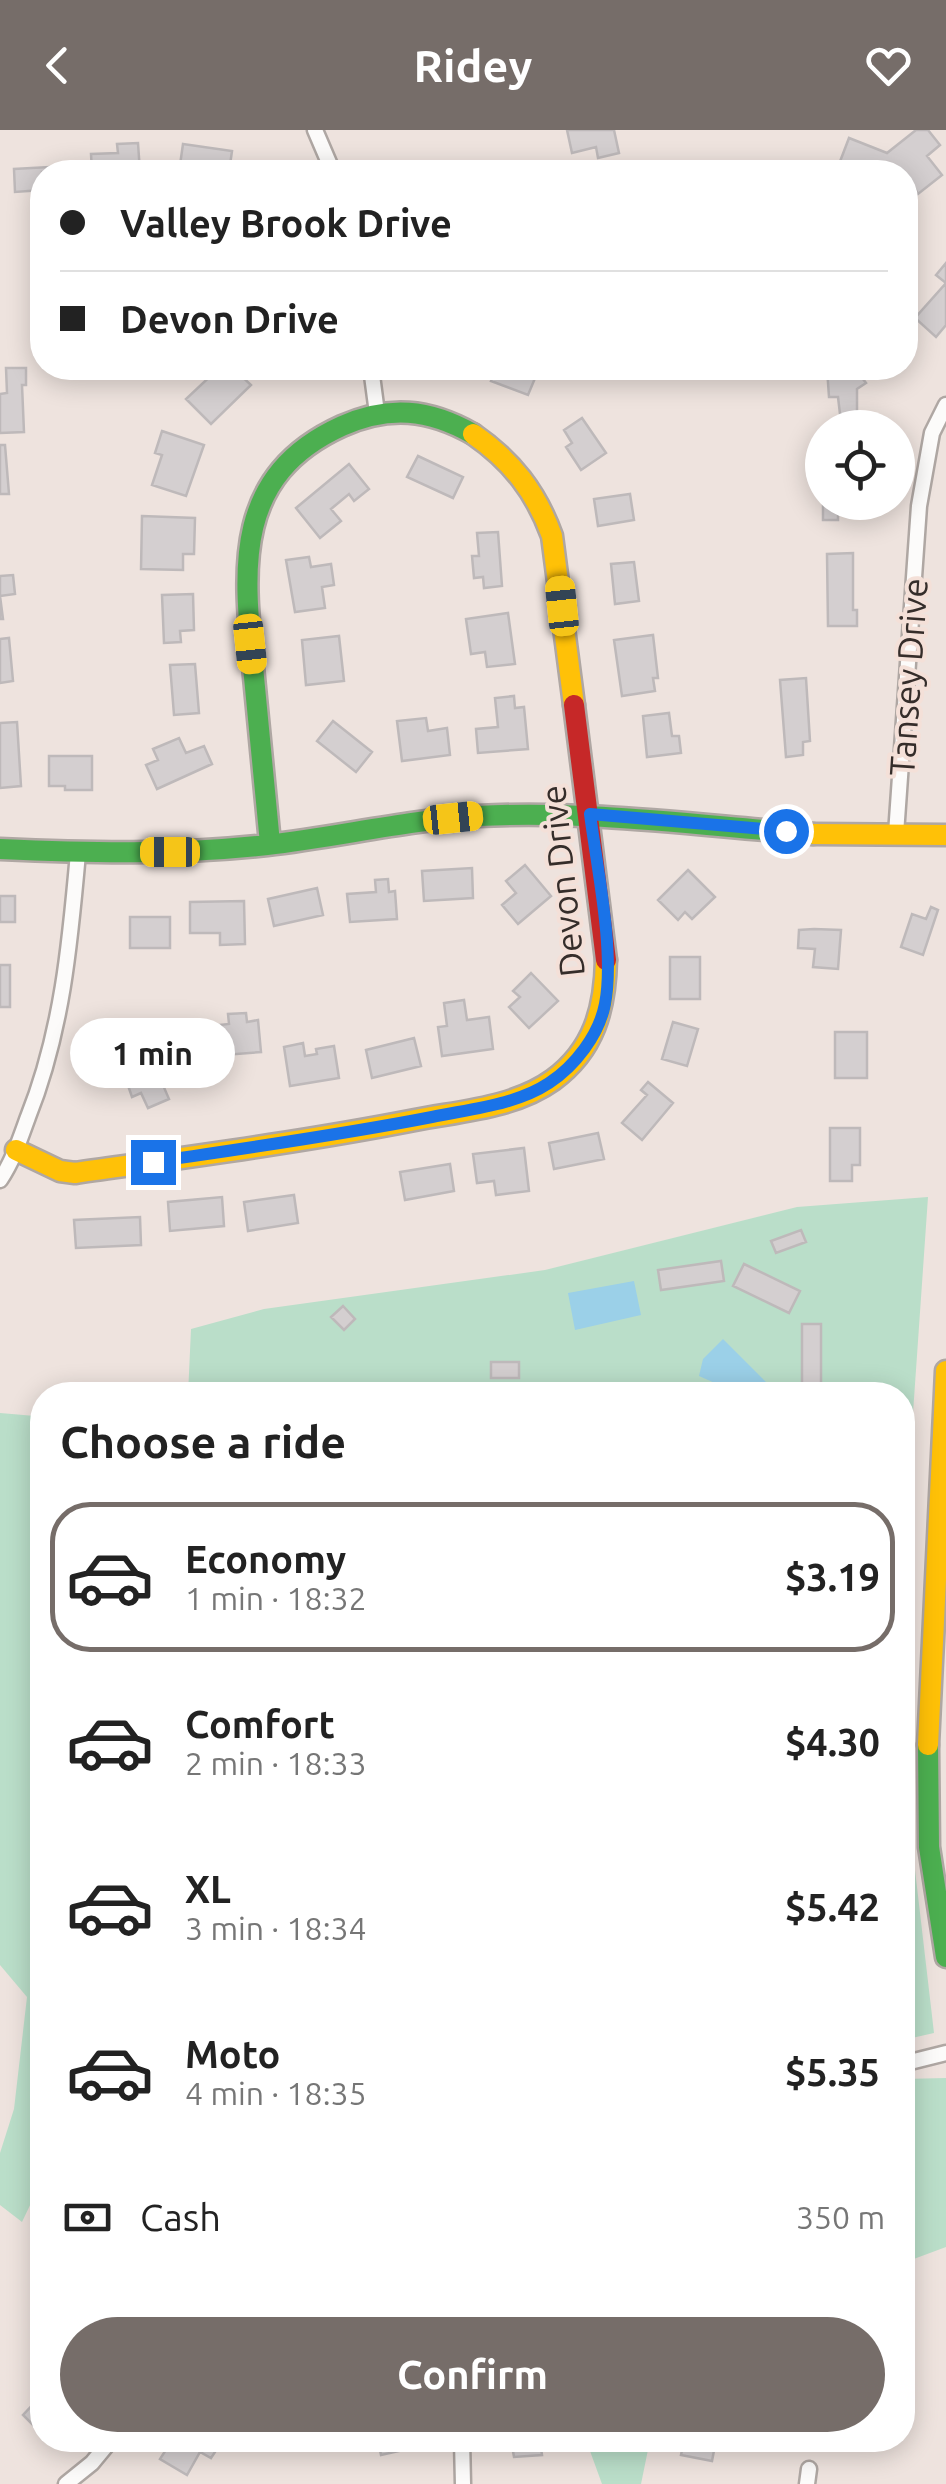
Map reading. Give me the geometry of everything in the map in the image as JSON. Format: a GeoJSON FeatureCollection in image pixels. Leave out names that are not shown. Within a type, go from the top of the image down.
{"type":"FeatureCollection","features":[{"type":"Feature","properties":{"kind":"street"},"geometry":{"type":"LineString","coordinates":[[315,130],[328,160]]}},
{"type":"Feature","properties":{"kind":"street"},"geometry":{"type":"LineString","coordinates":[[373,380],[377,413]]}},
{"type":"Feature","properties":{"kind":"street","name":"Tansey Drive"},"geometry":{"type":"LineString","coordinates":[[896,834],[920,506],[932,434],[946,405]]}},
{"type":"Feature","properties":{"kind":"street","name":"Devon Drive"},"geometry":{"type":"LineString","coordinates":[[16,1150],[60,1171],[75,1173],[348,1134],[512,1099],[563,1073],[592,1038],[606,1002],[606,954],[558,568],[541,506],[512,465],[469,433],[412,411],[377,413],[310,442],[268,487],[248,542],[247,608],[270,844]]}},
{"type":"Feature","properties":{"kind":"street"},"geometry":{"type":"LineString","coordinates":[[0,848],[78,853],[170,852],[270,844],[476,816],[590,814],[822,835],[946,835]]}},
{"type":"Feature","properties":{"kind":"street"},"geometry":{"type":"LineString","coordinates":[[0,1180],[42,1082],[55,1036],[70,944],[78,853]]}},
{"type":"Feature","properties":{"kind":"street"},"geometry":{"type":"LineString","coordinates":[[946,1370],[928,1752],[929,1847],[946,1957]]}},
{"type":"Feature","properties":{"kind":"street"},"geometry":{"type":"LineString","coordinates":[[915,2061],[946,2053]]}},
{"type":"Feature","properties":{"kind":"street"},"geometry":{"type":"LineString","coordinates":[[66,2484],[101,2452]]}},
{"type":"Feature","properties":{"kind":"street"},"geometry":{"type":"LineString","coordinates":[[462,2452],[463,2484]]}},
{"type":"Feature","properties":{"kind":"green space"},"geometry":{"type":"Polygon","coordinates":[[[928,1197],[915,1384],[189,1382],[191,1329],[264,1309],[545,1270],[797,1207],[928,1197]]]}},
{"type":"Feature","properties":{"kind":"green space"},"geometry":{"type":"Polygon","coordinates":[[[0,1413],[30,1416],[30,2205],[22,2222],[0,2205],[0,2153],[14,2109],[27,1997],[0,1965],[0,1413]]]}},
{"type":"Feature","properties":{"kind":"green space"},"geometry":{"type":"Polygon","coordinates":[[[915,1870],[934,2033],[915,2037],[915,1870]]]}},
{"type":"Feature","properties":{"kind":"green space"},"geometry":{"type":"Polygon","coordinates":[[[946,2078],[946,2247],[915,2259],[915,2079],[946,2078]]]}},
{"type":"Feature","properties":{"kind":"green space"},"geometry":{"type":"Polygon","coordinates":[[[590,2452],[648,2452],[641,2484],[602,2484],[590,2452]]]}},
{"type":"Feature","properties":{"kind":"water"},"geometry":{"type":"Polygon","coordinates":[[[634,1281],[641,1315],[575,1330],[568,1293],[634,1281]]]}},
{"type":"Feature","properties":{"kind":"water"},"geometry":{"type":"Polygon","coordinates":[[[723,1339],[766,1382],[713,1382],[699,1376],[703,1359],[723,1339]]]}},
{"type":"Feature","properties":{"kind":"building"},"geometry":{"type":"Polygon","coordinates":[[[567,130],[614,130],[619,153],[598,158],[596,147],[572,153],[567,130]]]}},
{"type":"Feature","properties":{"kind":"building"},"geometry":{"type":"Polygon","coordinates":[[[916,130],[928,130],[940,145],[927,156],[942,175],[918,194],[918,160],[841,160],[849,138],[887,153],[916,130]]]}},
{"type":"Feature","properties":{"kind":"building"},"geometry":{"type":"Polygon","coordinates":[[[138,143],[139,160],[91,160],[91,154],[118,153],[117,144],[138,143]]]}},
{"type":"Feature","properties":{"kind":"building"},"geometry":{"type":"Polygon","coordinates":[[[183,144],[232,151],[231,160],[181,160],[183,144]]]}},
{"type":"Feature","properties":{"kind":"building"},"geometry":{"type":"Polygon","coordinates":[[[30,168],[30,191],[15,192],[14,169],[30,168]]]}},
{"type":"Feature","properties":{"kind":"building"},"geometry":{"type":"Polygon","coordinates":[[[946,263],[946,283],[936,275],[946,263]]]}},
{"type":"Feature","properties":{"kind":"building"},"geometry":{"type":"Polygon","coordinates":[[[946,283],[946,325],[936,337],[918,321],[918,315],[946,283]]]}},
{"type":"Feature","properties":{"kind":"building"},"geometry":{"type":"Polygon","coordinates":[[[6,368],[26,368],[26,385],[22,385],[24,432],[0,433],[0,394],[7,393],[6,368]]]}},
{"type":"Feature","properties":{"kind":"building"},"geometry":{"type":"Polygon","coordinates":[[[206,380],[246,380],[251,385],[211,424],[186,399],[206,380]]]}},
{"type":"Feature","properties":{"kind":"building"},"geometry":{"type":"Polygon","coordinates":[[[491,380],[534,380],[528,395],[491,380]]]}},
{"type":"Feature","properties":{"kind":"building"},"geometry":{"type":"Polygon","coordinates":[[[828,380],[866,383],[857,389],[857,410],[840,410],[838,397],[829,397],[828,380]]]}},
{"type":"Feature","properties":{"kind":"building"},"geometry":{"type":"Polygon","coordinates":[[[582,418],[606,453],[581,470],[566,447],[572,443],[564,430],[582,418]]]}},
{"type":"Feature","properties":{"kind":"building"},"geometry":{"type":"Polygon","coordinates":[[[162,431],[204,445],[186,496],[152,485],[162,455],[155,453],[162,431]]]}},
{"type":"Feature","properties":{"kind":"building"},"geometry":{"type":"Polygon","coordinates":[[[0,445],[5,445],[9,494],[0,494],[0,445]]]}},
{"type":"Feature","properties":{"kind":"building"},"geometry":{"type":"Polygon","coordinates":[[[418,456],[463,477],[453,498],[407,477],[418,456]]]}},
{"type":"Feature","properties":{"kind":"building"},"geometry":{"type":"Polygon","coordinates":[[[349,464],[369,489],[354,501],[349,494],[331,509],[341,521],[320,538],[296,508],[349,464]]]}},
{"type":"Feature","properties":{"kind":"building"},"geometry":{"type":"Polygon","coordinates":[[[630,494],[634,520],[598,526],[594,499],[630,494]]]}},
{"type":"Feature","properties":{"kind":"building"},"geometry":{"type":"Polygon","coordinates":[[[142,516],[195,518],[194,554],[183,554],[183,570],[141,569],[142,516]]]}},
{"type":"Feature","properties":{"kind":"building"},"geometry":{"type":"Polygon","coordinates":[[[498,532],[502,586],[484,588],[483,577],[474,578],[472,556],[479,556],[477,533],[498,532]]]}},
{"type":"Feature","properties":{"kind":"building"},"geometry":{"type":"Polygon","coordinates":[[[853,553],[853,610],[857,610],[857,626],[828,626],[827,554],[853,553]]]}},
{"type":"Feature","properties":{"kind":"building"},"geometry":{"type":"Polygon","coordinates":[[[309,557],[311,567],[331,564],[334,585],[322,587],[325,608],[295,612],[286,560],[309,557]]]}},
{"type":"Feature","properties":{"kind":"building"},"geometry":{"type":"Polygon","coordinates":[[[634,562],[639,601],[615,604],[611,564],[634,562]]]}},
{"type":"Feature","properties":{"kind":"building"},"geometry":{"type":"Polygon","coordinates":[[[13,575],[15,594],[0,596],[0,576],[13,575]]]}},
{"type":"Feature","properties":{"kind":"building"},"geometry":{"type":"Polygon","coordinates":[[[193,594],[194,630],[180,631],[181,642],[164,643],[162,595],[193,594]]]}},
{"type":"Feature","properties":{"kind":"building"},"geometry":{"type":"Polygon","coordinates":[[[508,613],[515,664],[487,667],[485,652],[471,654],[466,619],[508,613]]]}},
{"type":"Feature","properties":{"kind":"building"},"geometry":{"type":"Polygon","coordinates":[[[653,635],[658,678],[653,678],[655,691],[622,696],[614,640],[653,635]]]}},
{"type":"Feature","properties":{"kind":"building"},"geometry":{"type":"Polygon","coordinates":[[[339,636],[344,681],[306,685],[302,640],[339,636]]]}},
{"type":"Feature","properties":{"kind":"building"},"geometry":{"type":"Polygon","coordinates":[[[9,638],[13,681],[0,683],[0,639],[9,638]]]}},
{"type":"Feature","properties":{"kind":"building"},"geometry":{"type":"Polygon","coordinates":[[[195,664],[199,713],[174,715],[170,665],[195,664]]]}},
{"type":"Feature","properties":{"kind":"building"},"geometry":{"type":"Polygon","coordinates":[[[806,678],[810,741],[803,742],[803,755],[786,757],[780,680],[806,678]]]}},
{"type":"Feature","properties":{"kind":"building"},"geometry":{"type":"Polygon","coordinates":[[[514,696],[515,708],[524,707],[528,749],[478,753],[476,729],[498,727],[495,698],[514,696]]]}},
{"type":"Feature","properties":{"kind":"building"},"geometry":{"type":"Polygon","coordinates":[[[669,713],[672,736],[679,736],[681,753],[647,757],[643,716],[669,713]]]}},
{"type":"Feature","properties":{"kind":"building"},"geometry":{"type":"Polygon","coordinates":[[[426,718],[428,731],[447,728],[450,755],[402,761],[397,721],[426,718]]]}},
{"type":"Feature","properties":{"kind":"building"},"geometry":{"type":"Polygon","coordinates":[[[333,721],[372,752],[356,772],[317,741],[333,721]]]}},
{"type":"Feature","properties":{"kind":"building"},"geometry":{"type":"Polygon","coordinates":[[[17,722],[21,786],[0,788],[0,723],[17,722]]]}},
{"type":"Feature","properties":{"kind":"building"},"geometry":{"type":"Polygon","coordinates":[[[179,738],[186,753],[204,746],[212,764],[157,789],[146,765],[158,760],[153,749],[179,738]]]}},
{"type":"Feature","properties":{"kind":"building"},"geometry":{"type":"Polygon","coordinates":[[[49,756],[92,756],[92,790],[49,786],[49,756]]]}},
{"type":"Feature","properties":{"kind":"building"},"geometry":{"type":"Polygon","coordinates":[[[525,865],[551,896],[518,924],[502,905],[516,893],[506,881],[525,865]]]}},
{"type":"Feature","properties":{"kind":"building"},"geometry":{"type":"Polygon","coordinates":[[[472,868],[473,898],[424,901],[422,871],[472,868]]]}},
{"type":"Feature","properties":{"kind":"building"},"geometry":{"type":"Polygon","coordinates":[[[688,870],[715,897],[692,919],[685,912],[678,920],[658,900],[688,870]]]}},
{"type":"Feature","properties":{"kind":"building"},"geometry":{"type":"Polygon","coordinates":[[[388,879],[389,892],[395,891],[397,919],[350,922],[347,894],[376,892],[375,880],[388,879]]]}},
{"type":"Feature","properties":{"kind":"building"},"geometry":{"type":"Polygon","coordinates":[[[317,888],[323,915],[274,926],[268,899],[317,888]]]}},
{"type":"Feature","properties":{"kind":"building"},"geometry":{"type":"Polygon","coordinates":[[[0,896],[15,896],[15,922],[0,922],[0,896]]]}},
{"type":"Feature","properties":{"kind":"building"},"geometry":{"type":"Polygon","coordinates":[[[244,901],[245,944],[220,945],[220,933],[190,933],[190,902],[244,901]]]}},
{"type":"Feature","properties":{"kind":"building"},"geometry":{"type":"Polygon","coordinates":[[[931,907],[938,910],[923,955],[901,947],[912,914],[926,919],[931,907]]]}},
{"type":"Feature","properties":{"kind":"building"},"geometry":{"type":"Polygon","coordinates":[[[130,917],[170,917],[170,948],[130,948],[130,917]]]}},
{"type":"Feature","properties":{"kind":"building"},"geometry":{"type":"Polygon","coordinates":[[[799,930],[841,930],[838,969],[813,967],[815,949],[798,948],[799,930]]]}},
{"type":"Feature","properties":{"kind":"building"},"geometry":{"type":"Polygon","coordinates":[[[670,957],[700,957],[700,999],[670,999],[670,957]]]}},
{"type":"Feature","properties":{"kind":"building"},"geometry":{"type":"Polygon","coordinates":[[[0,965],[10,965],[10,1007],[0,1007],[0,965]]]}},
{"type":"Feature","properties":{"kind":"building"},"geometry":{"type":"Polygon","coordinates":[[[531,973],[558,1001],[529,1028],[509,1007],[520,997],[513,991],[531,973]]]}},
{"type":"Feature","properties":{"kind":"building"},"geometry":{"type":"Polygon","coordinates":[[[464,1000],[467,1020],[489,1017],[493,1049],[442,1056],[438,1027],[447,1026],[444,1003],[464,1000]]]}},
{"type":"Feature","properties":{"kind":"building"},"geometry":{"type":"Polygon","coordinates":[[[246,1013],[247,1022],[258,1020],[261,1052],[211,1056],[209,1026],[229,1024],[228,1014],[246,1013]]]}},
{"type":"Feature","properties":{"kind":"building"},"geometry":{"type":"Polygon","coordinates":[[[673,1022],[698,1029],[687,1066],[662,1059],[673,1022]]]}},
{"type":"Feature","properties":{"kind":"building"},"geometry":{"type":"Polygon","coordinates":[[[835,1032],[867,1032],[867,1078],[835,1078],[835,1032]]]}},
{"type":"Feature","properties":{"kind":"building"},"geometry":{"type":"Polygon","coordinates":[[[141,1034],[169,1099],[148,1108],[141,1093],[132,1097],[114,1045],[141,1034]]]}},
{"type":"Feature","properties":{"kind":"building"},"geometry":{"type":"Polygon","coordinates":[[[414,1038],[421,1066],[372,1078],[366,1050],[414,1038]]]}},
{"type":"Feature","properties":{"kind":"building"},"geometry":{"type":"Polygon","coordinates":[[[303,1043],[305,1056],[317,1054],[316,1049],[334,1046],[339,1078],[290,1086],[284,1047],[303,1043]]]}},
{"type":"Feature","properties":{"kind":"building"},"geometry":{"type":"Polygon","coordinates":[[[648,1082],[673,1103],[642,1140],[622,1123],[647,1095],[641,1090],[648,1082]]]}},
{"type":"Feature","properties":{"kind":"building"},"geometry":{"type":"Polygon","coordinates":[[[830,1128],[860,1128],[860,1165],[852,1165],[852,1181],[830,1181],[830,1128]]]}},
{"type":"Feature","properties":{"kind":"building"},"geometry":{"type":"Polygon","coordinates":[[[598,1133],[604,1159],[554,1169],[549,1143],[598,1133]]]}},
{"type":"Feature","properties":{"kind":"building"},"geometry":{"type":"Polygon","coordinates":[[[524,1148],[529,1191],[496,1195],[494,1181],[477,1183],[473,1154],[524,1148]]]}},
{"type":"Feature","properties":{"kind":"building"},"geometry":{"type":"Polygon","coordinates":[[[450,1164],[454,1191],[405,1200],[400,1172],[450,1164]]]}},
{"type":"Feature","properties":{"kind":"building"},"geometry":{"type":"Polygon","coordinates":[[[294,1195],[298,1223],[248,1231],[244,1202],[294,1195]]]}},
{"type":"Feature","properties":{"kind":"building"},"geometry":{"type":"Polygon","coordinates":[[[222,1197],[224,1226],[170,1231],[168,1202],[222,1197]]]}},
{"type":"Feature","properties":{"kind":"building"},"geometry":{"type":"Polygon","coordinates":[[[140,1217],[141,1245],[76,1248],[74,1220],[140,1217]]]}},
{"type":"Feature","properties":{"kind":"building"},"geometry":{"type":"Polygon","coordinates":[[[801,1230],[806,1242],[776,1253],[771,1241],[801,1230]]]}},
{"type":"Feature","properties":{"kind":"building"},"geometry":{"type":"Polygon","coordinates":[[[721,1261],[724,1281],[661,1290],[658,1270],[721,1261]]]}},
{"type":"Feature","properties":{"kind":"building"},"geometry":{"type":"Polygon","coordinates":[[[744,1264],[800,1291],[789,1313],[733,1286],[744,1264]]]}},
{"type":"Feature","properties":{"kind":"building"},"geometry":{"type":"Polygon","coordinates":[[[343,1306],[355,1319],[344,1330],[331,1317],[343,1306]]]}},
{"type":"Feature","properties":{"kind":"building"},"geometry":{"type":"Polygon","coordinates":[[[802,1324],[821,1324],[821,1382],[802,1382],[802,1324]]]}},
{"type":"Feature","properties":{"kind":"building"},"geometry":{"type":"Polygon","coordinates":[[[491,1362],[519,1362],[519,1378],[491,1378],[491,1362]]]}},
{"type":"Feature","properties":{"kind":"building"},"geometry":{"type":"Polygon","coordinates":[[[165,2452],[200,2452],[187,2475],[160,2459],[165,2452]]]}},
{"type":"Feature","properties":{"kind":"building"},"geometry":{"type":"Polygon","coordinates":[[[513,2452],[542,2455],[514,2457],[513,2452]]]}},
{"type":"Feature","properties":{"kind":"building"},"geometry":{"type":"Polygon","coordinates":[[[682,2452],[714,2452],[712,2461],[681,2455],[682,2452]]]}},
{"type":"Feature","properties":{"kind":"traffic: fast"},"geometry":{"type":"LineString","coordinates":[[270,844],[248,601],[252,532],[262,500],[280,472],[306,447],[359,419],[393,413],[425,415],[473,434]]}},
{"type":"Feature","properties":{"kind":"traffic: fast"},"geometry":{"type":"LineString","coordinates":[[0,849],[134,852],[234,848],[425,821],[520,815],[604,817],[813,834]]}},
{"type":"Feature","properties":{"kind":"traffic: fast"},"geometry":{"type":"LineString","coordinates":[[928,1745],[929,1847],[946,1957]]}},
{"type":"Feature","properties":{"kind":"traffic: slow"},"geometry":{"type":"LineString","coordinates":[[473,434],[500,455],[521,479],[552,536],[574,705]]}},
{"type":"Feature","properties":{"kind":"traffic: slow"},"geometry":{"type":"LineString","coordinates":[[813,834],[946,835]]}},
{"type":"Feature","properties":{"kind":"traffic: slow"},"geometry":{"type":"LineString","coordinates":[[16,1150],[60,1171],[75,1173],[245,1149],[504,1103],[553,1080],[588,1042],[600,1012],[606,960]]}},
{"type":"Feature","properties":{"kind":"traffic: slow"},"geometry":{"type":"LineString","coordinates":[[928,1745],[946,1371]]}},
{"type":"Feature","properties":{"kind":"traffic: jam"},"geometry":{"type":"LineString","coordinates":[[574,705],[606,960]]}},
{"type":"Feature","properties":{"kind":"route"},"geometry":{"type":"LineString","coordinates":[[153,1162],[348,1134],[528,1094],[563,1073],[582,1051],[599,1024],[606,1002],[606,954],[590,814],[786,831]]}}]}
